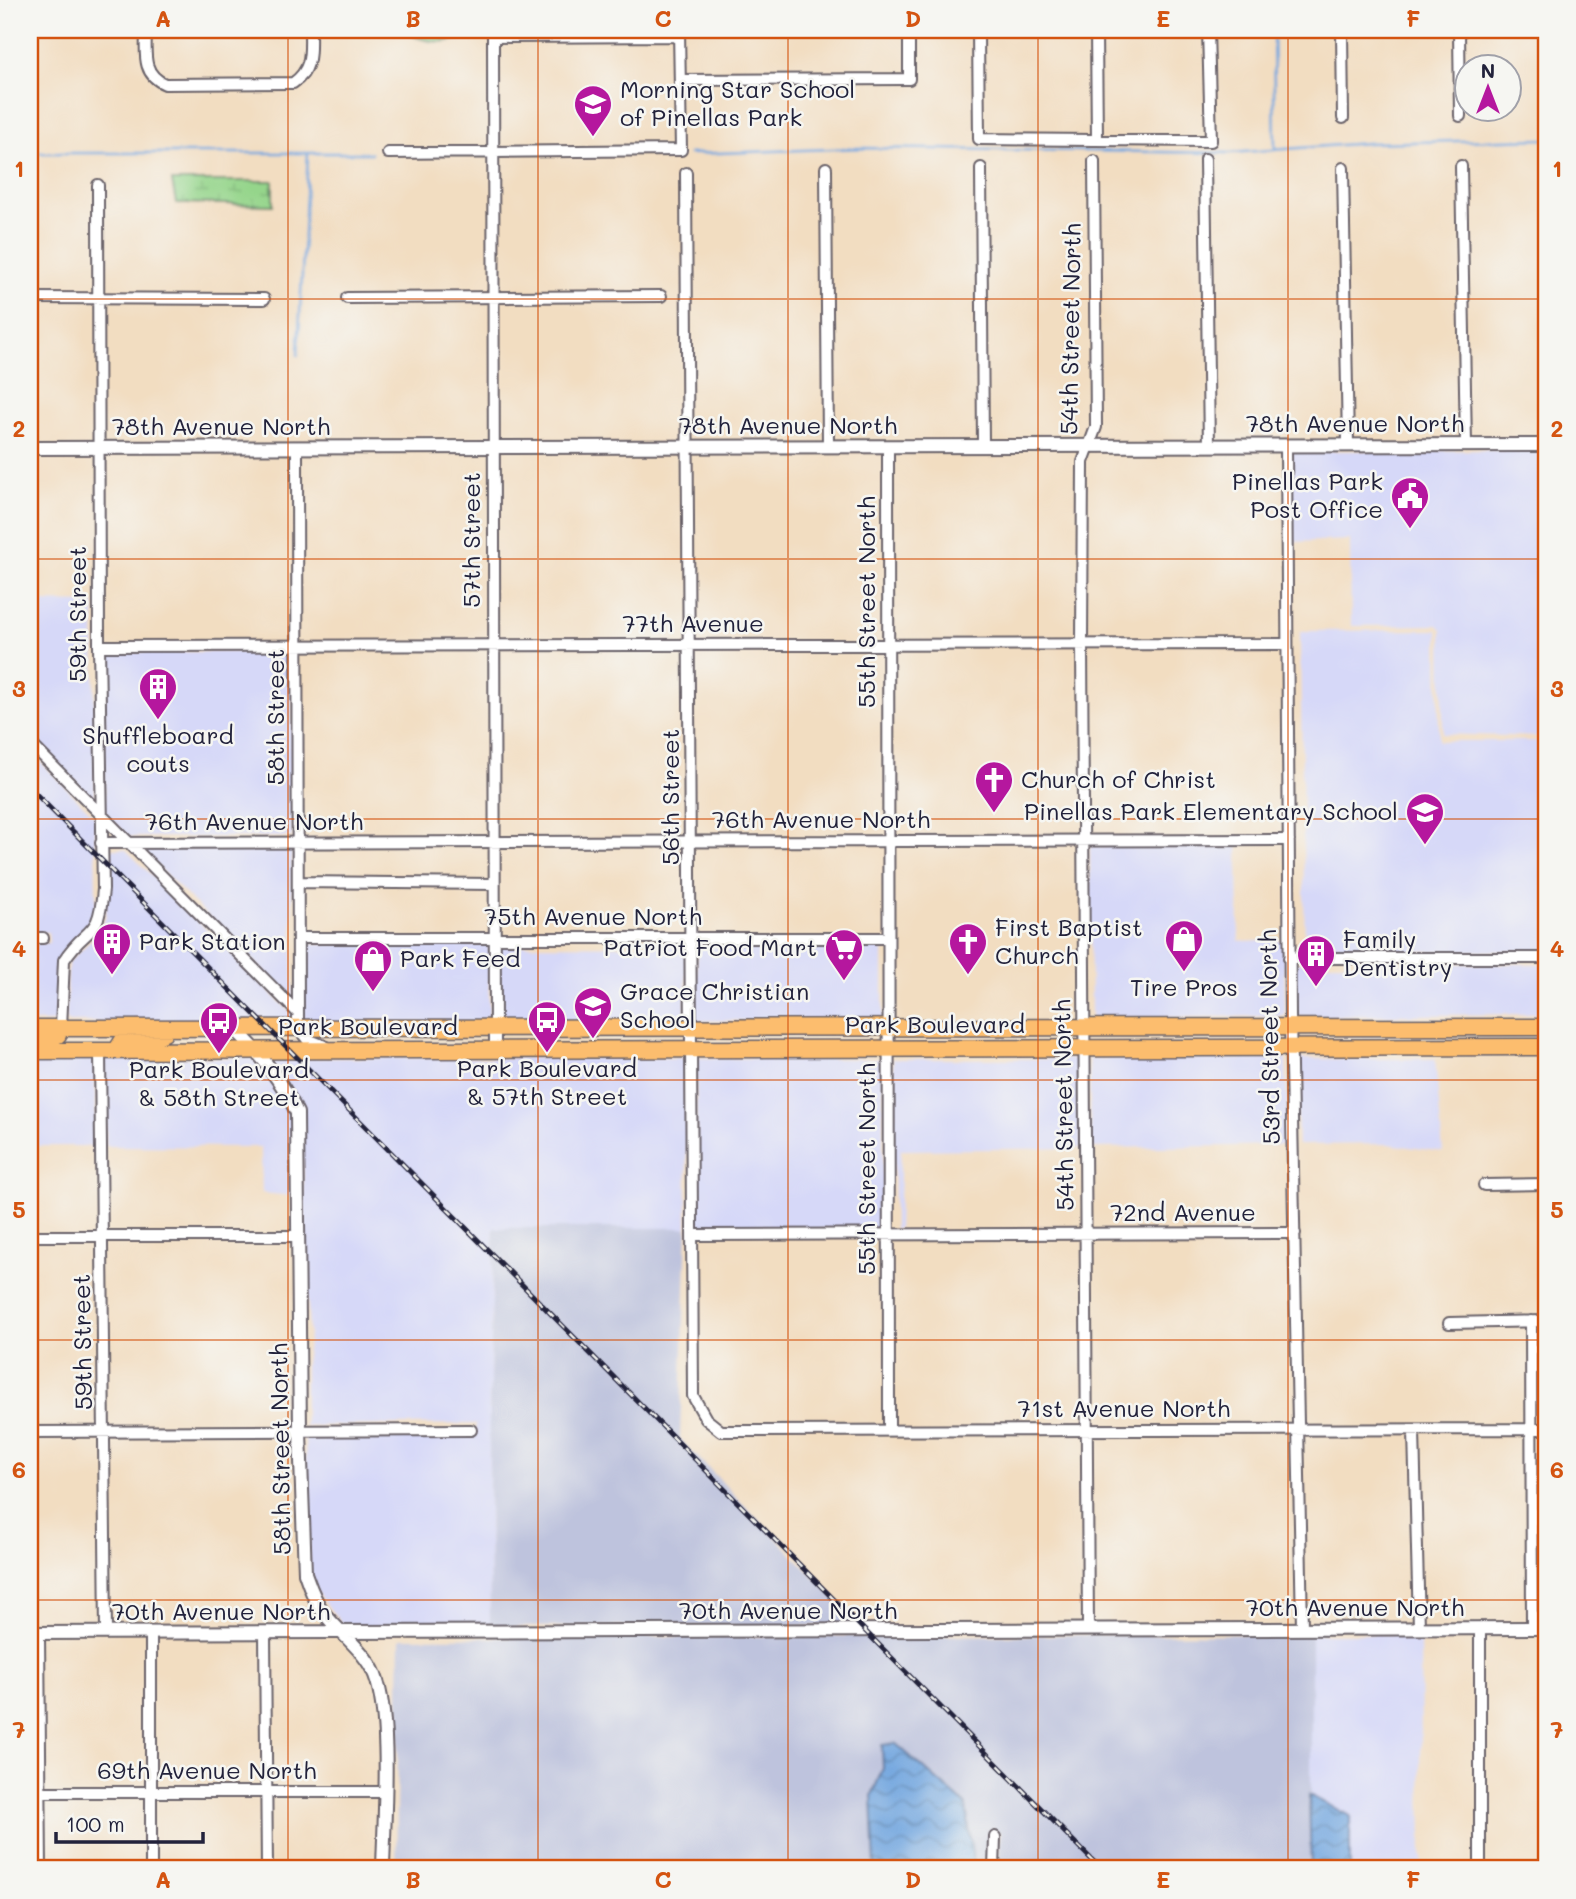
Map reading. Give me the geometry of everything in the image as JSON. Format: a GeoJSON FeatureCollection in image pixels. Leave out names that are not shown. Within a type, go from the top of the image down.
{"type":"FeatureCollection","features":[{"type":"Feature","properties":{"kind":"main road","name":"Park Boulevard"},"geometry":{"type":"LineString","coordinates":[[30,1028],[232,1028],[298,1020],[495,1027],[1546,1027]]}},
{"type":"Feature","properties":{"kind":"main road"},"geometry":{"type":"LineString","coordinates":[[30,1040],[56,1037],[61,1028]]}},
{"type":"Feature","properties":{"kind":"main road"},"geometry":{"type":"LineString","coordinates":[[108,1051],[123,1040],[149,1038],[172,1028]]}},
{"type":"Feature","properties":{"kind":"main road","name":"Park Boulevard"},"geometry":{"type":"LineString","coordinates":[[30,1051],[1546,1047]]}},
{"type":"Feature","properties":{"kind":"street"},"geometry":{"type":"LineString","coordinates":[[146,30],[146,67],[154,79],[165,84],[293,83],[304,76],[310,61],[310,30]]}},
{"type":"Feature","properties":{"kind":"street"},"geometry":{"type":"LineString","coordinates":[[680,80],[909,79],[909,30]]}},
{"type":"Feature","properties":{"kind":"street"},"geometry":{"type":"LineString","coordinates":[[978,30],[979,139],[1211,141],[1208,30]]}},
{"type":"Feature","properties":{"kind":"street"},"geometry":{"type":"LineString","coordinates":[[1096,30],[1097,140]]}},
{"type":"Feature","properties":{"kind":"street"},"geometry":{"type":"LineString","coordinates":[[1342,30],[1343,118]]}},
{"type":"Feature","properties":{"kind":"street"},"geometry":{"type":"LineString","coordinates":[[1459,30],[1459,52]]}},
{"type":"Feature","properties":{"kind":"street"},"geometry":{"type":"LineString","coordinates":[[388,153],[681,150],[679,33],[493,33]]}},
{"type":"Feature","properties":{"kind":"street","name":"57th Street"},"geometry":{"type":"LineString","coordinates":[[493,33],[495,1049]]}},
{"type":"Feature","properties":{"kind":"street"},"geometry":{"type":"LineString","coordinates":[[1205,159],[1209,446]]}},
{"type":"Feature","properties":{"kind":"street","name":"54th Street North"},"geometry":{"type":"LineString","coordinates":[[1088,1630],[1082,644],[1083,462],[1096,426],[1094,161]]}},
{"type":"Feature","properties":{"kind":"street"},"geometry":{"type":"LineString","coordinates":[[1461,166],[1466,445]]}},
{"type":"Feature","properties":{"kind":"street"},"geometry":{"type":"LineString","coordinates":[[826,168],[828,447]]}},
{"type":"Feature","properties":{"kind":"street"},"geometry":{"type":"LineString","coordinates":[[981,168],[983,446]]}},
{"type":"Feature","properties":{"kind":"street"},"geometry":{"type":"LineString","coordinates":[[1343,168],[1348,445]]}},
{"type":"Feature","properties":{"kind":"street","name":"56th Street"},"geometry":{"type":"LineString","coordinates":[[686,173],[690,447],[693,1396],[706,1419]]}},
{"type":"Feature","properties":{"kind":"street","name":"59th Street"},"geometry":{"type":"LineString","coordinates":[[61,1028],[64,960],[96,928],[102,913],[98,186]]}},
{"type":"Feature","properties":{"kind":"street"},"geometry":{"type":"LineString","coordinates":[[348,298],[661,296]]}},
{"type":"Feature","properties":{"kind":"street"},"geometry":{"type":"LineString","coordinates":[[30,298],[264,299]]}},
{"type":"Feature","properties":{"kind":"street","name":"78th Avenue North"},"geometry":{"type":"LineString","coordinates":[[30,448],[1546,445]]}},
{"type":"Feature","properties":{"kind":"street","name":"55th Street North"},"geometry":{"type":"LineString","coordinates":[[888,446],[889,1430]]}},
{"type":"Feature","properties":{"kind":"street","name":"53rd Street North"},"geometry":{"type":"LineString","coordinates":[[1286,446],[1289,958],[1302,1629]]}},
{"type":"Feature","properties":{"kind":"street","name":"58th Street"},"geometry":{"type":"LineString","coordinates":[[297,448],[298,1020]]}},
{"type":"Feature","properties":{"kind":"street","name":"77th Avenue"},"geometry":{"type":"LineString","coordinates":[[99,646],[1287,644]]}},
{"type":"Feature","properties":{"kind":"street"},"geometry":{"type":"LineString","coordinates":[[30,743],[298,1020],[307,1039],[333,1050]]}},
{"type":"Feature","properties":{"kind":"street","name":"76th Avenue North"},"geometry":{"type":"LineString","coordinates":[[101,843],[1289,840]]}},
{"type":"Feature","properties":{"kind":"street"},"geometry":{"type":"LineString","coordinates":[[298,882],[494,884]]}},
{"type":"Feature","properties":{"kind":"street"},"geometry":{"type":"LineString","coordinates":[[30,938],[43,938]]}},
{"type":"Feature","properties":{"kind":"street","name":"75th Avenue North"},"geometry":{"type":"LineString","coordinates":[[298,938],[888,938]]}},
{"type":"Feature","properties":{"kind":"street"},"geometry":{"type":"LineString","coordinates":[[1289,958],[1546,958]]}},
{"type":"Feature","properties":{"kind":"street","name":"58th Street North"},"geometry":{"type":"LineString","coordinates":[[232,1028],[248,1039],[290,1098],[297,1113],[300,1432],[305,1573],[312,1595],[364,1657],[374,1673],[379,1689],[383,1721],[383,1869]]}},
{"type":"Feature","properties":{"kind":"street","name":"59th Street"},"geometry":{"type":"LineString","coordinates":[[107,1633],[102,1236],[108,1051]]}},
{"type":"Feature","properties":{"kind":"street"},"geometry":{"type":"LineString","coordinates":[[1484,1185],[1546,1184]]}},
{"type":"Feature","properties":{"kind":"street","name":"72nd Avenue"},"geometry":{"type":"LineString","coordinates":[[692,1235],[1295,1234]]}},
{"type":"Feature","properties":{"kind":"street"},"geometry":{"type":"LineString","coordinates":[[30,1236],[299,1236]]}},
{"type":"Feature","properties":{"kind":"street"},"geometry":{"type":"LineString","coordinates":[[1531,1321],[1529,1429],[1532,1628]]}},
{"type":"Feature","properties":{"kind":"street"},"geometry":{"type":"LineString","coordinates":[[1448,1323],[1546,1321]]}},
{"type":"Feature","properties":{"kind":"street","name":"71st Avenue North"},"geometry":{"type":"LineString","coordinates":[[706,1419],[721,1431],[1546,1429]]}},
{"type":"Feature","properties":{"kind":"street"},"geometry":{"type":"LineString","coordinates":[[30,1432],[471,1430]]}},
{"type":"Feature","properties":{"kind":"street"},"geometry":{"type":"LineString","coordinates":[[1415,1431],[1419,1628]]}},
{"type":"Feature","properties":{"kind":"street"},"geometry":{"type":"LineString","coordinates":[[1480,1628],[1480,1869]]}},
{"type":"Feature","properties":{"kind":"street","name":"70th Avenue North"},"geometry":{"type":"LineString","coordinates":[[34,1633],[1546,1628]]}},
{"type":"Feature","properties":{"kind":"street"},"geometry":{"type":"LineString","coordinates":[[34,1633],[35,1792],[41,1869]]}},
{"type":"Feature","properties":{"kind":"street"},"geometry":{"type":"LineString","coordinates":[[151,1633],[151,1869]]}},
{"type":"Feature","properties":{"kind":"street"},"geometry":{"type":"LineString","coordinates":[[265,1633],[267,1869]]}},
{"type":"Feature","properties":{"kind":"street","name":"69th Avenue North"},"geometry":{"type":"LineString","coordinates":[[35,1792],[384,1792]]}},
{"type":"Feature","properties":{"kind":"street"},"geometry":{"type":"LineString","coordinates":[[994,1869],[995,1837]]}},
{"type":"Feature","properties":{"kind":"shaded area"},"geometry":{"type":"Polygon","coordinates":[[[1546,450],[1546,737],[1443,734],[1442,630],[1438,625],[1351,626],[1350,540],[1291,542],[1292,451],[1546,450]]]}},
{"type":"Feature","properties":{"kind":"shaded area"},"geometry":{"type":"Polygon","coordinates":[[[30,602],[94,603],[95,802],[30,735],[30,602]]]}},
{"type":"Feature","properties":{"kind":"shaded area","name":"Pinellas Park Elementary School"},"geometry":{"type":"Polygon","coordinates":[[[1438,630],[1439,741],[1546,741],[1546,951],[1305,951],[1300,631],[1438,630]]]}},
{"type":"Feature","properties":{"kind":"shaded area"},"geometry":{"type":"Polygon","coordinates":[[[104,652],[292,652],[292,837],[129,837],[105,812],[104,652]]]}},
{"type":"Feature","properties":{"kind":"shaded area"},"geometry":{"type":"Polygon","coordinates":[[[30,751],[95,817],[96,912],[92,924],[66,948],[59,959],[56,1022],[30,1022],[30,944],[49,943],[48,932],[30,933],[30,751]]]}},
{"type":"Feature","properties":{"kind":"shaded area"},"geometry":{"type":"Polygon","coordinates":[[[1090,846],[1238,846],[1239,941],[1284,940],[1285,1016],[1091,1018],[1090,846]]]}},
{"type":"Feature","properties":{"kind":"shaded area"},"geometry":{"type":"Polygon","coordinates":[[[292,848],[293,1000],[140,849],[292,848]]]}},
{"type":"Feature","properties":{"kind":"shaded area"},"geometry":{"type":"Polygon","coordinates":[[[106,849],[125,849],[293,1015],[293,1023],[66,1022],[68,963],[99,932],[106,915],[106,849]]]}},
{"type":"Feature","properties":{"kind":"shaded area"},"geometry":{"type":"Polygon","coordinates":[[[303,944],[489,945],[489,1022],[303,1023],[303,944]]]}},
{"type":"Feature","properties":{"kind":"shaded area"},"geometry":{"type":"Polygon","coordinates":[[[499,945],[687,946],[685,1021],[500,1022],[499,945]]]}},
{"type":"Feature","properties":{"kind":"shaded area"},"geometry":{"type":"Polygon","coordinates":[[[697,946],[883,947],[883,1019],[696,1021],[697,946]]]}},
{"type":"Feature","properties":{"kind":"shaded area"},"geometry":{"type":"Polygon","coordinates":[[[1295,963],[1546,964],[1546,1014],[1295,1016],[1295,963]]]}},
{"type":"Feature","properties":{"kind":"shaded area"},"geometry":{"type":"Polygon","coordinates":[[[30,1058],[95,1058],[96,1146],[30,1146],[30,1058]]]}},
{"type":"Feature","properties":{"kind":"shaded area"},"geometry":{"type":"Polygon","coordinates":[[[105,1058],[254,1058],[286,1101],[292,1115],[293,1196],[262,1193],[261,1147],[106,1146],[105,1058]]]}},
{"type":"Feature","properties":{"kind":"shaded area"},"geometry":{"type":"Polygon","coordinates":[[[266,1058],[686,1058],[687,1228],[494,1228],[489,1421],[490,1627],[344,1627],[317,1592],[310,1572],[305,1438],[475,1435],[476,1424],[305,1426],[305,1363],[309,1335],[301,1111],[294,1094],[266,1058]]]}},
{"type":"Feature","properties":{"kind":"shaded area"},"geometry":{"type":"Polygon","coordinates":[[[696,1058],[883,1059],[883,1229],[697,1230],[696,1058]]]}},
{"type":"Feature","properties":{"kind":"shaded area"},"geometry":{"type":"Polygon","coordinates":[[[893,1059],[1079,1059],[1081,1148],[901,1150],[898,1229],[894,1229],[893,1059]]]}},
{"type":"Feature","properties":{"kind":"shaded area"},"geometry":{"type":"Polygon","coordinates":[[[1089,1059],[1286,1059],[1288,1145],[1091,1148],[1089,1059]]]}},
{"type":"Feature","properties":{"kind":"shaded area"},"geometry":{"type":"Polygon","coordinates":[[[1296,1059],[1435,1059],[1443,1152],[1388,1144],[1298,1145],[1296,1059]]]}},
{"type":"Feature","properties":{"kind":"shaded area"},"geometry":{"type":"Polygon","coordinates":[[[1537,1060],[1546,1060],[1546,1165],[1537,1060]]]}},
{"type":"Feature","properties":{"kind":"shaded area"},"geometry":{"type":"Polygon","coordinates":[[[494,1228],[687,1228],[680,1439],[862,1626],[490,1627],[489,1421],[494,1228]]]}},
{"type":"Feature","properties":{"kind":"shaded area"},"geometry":{"type":"Polygon","coordinates":[[[1311,1634],[1420,1634],[1422,1869],[1350,1869],[1350,1816],[1309,1795],[1311,1634]]]}},
{"type":"Feature","properties":{"kind":"shaded area"},"geometry":{"type":"Polygon","coordinates":[[[1311,1634],[1311,1869],[999,1869],[1000,1832],[990,1831],[989,1869],[974,1869],[966,1805],[895,1743],[882,1745],[883,1768],[872,1795],[875,1869],[396,1869],[400,1638],[1311,1634]]]}},
{"type":"Feature","properties":{"kind":"green space"},"geometry":{"type":"Polygon","coordinates":[[[407,30],[476,30],[472,35],[439,42],[416,37],[407,33],[407,30]]]}},
{"type":"Feature","properties":{"kind":"green space"},"geometry":{"type":"Polygon","coordinates":[[[172,181],[273,181],[273,205],[176,203],[172,181]]]}},
{"type":"Feature","properties":{"kind":"water"},"geometry":{"type":"Polygon","coordinates":[[[895,1743],[966,1805],[974,1869],[875,1869],[872,1795],[883,1768],[882,1745],[895,1743]]]}},
{"type":"Feature","properties":{"kind":"water"},"geometry":{"type":"Polygon","coordinates":[[[1309,1795],[1350,1816],[1350,1869],[1311,1869],[1309,1795]]]}},
{"type":"Feature","properties":{"kind":"waterway"},"geometry":{"type":"LineString","coordinates":[[1273,30],[1275,150]]}},
{"type":"Feature","properties":{"kind":"waterway"},"geometry":{"type":"LineString","coordinates":[[689,154],[861,148],[1230,153],[1368,143],[1546,139]]}},
{"type":"Feature","properties":{"kind":"waterway"},"geometry":{"type":"LineString","coordinates":[[30,153],[371,153]]}},
{"type":"Feature","properties":{"kind":"waterway"},"geometry":{"type":"LineString","coordinates":[[298,355],[308,153]]}},
{"type":"Feature","properties":{"kind":"railway"},"geometry":{"type":"LineString","coordinates":[[30,788],[1101,1869]]}},
{"type":"Feature","properties":{"kind":"place","name":"Morning Star School of Pinellas Park"},"geometry":{"type":"Point","coordinates":[593,138]}},
{"type":"Feature","properties":{"kind":"place","name":"Pinellas Park Post Office"},"geometry":{"type":"Point","coordinates":[1410,530]}},
{"type":"Feature","properties":{"kind":"place","name":"Shuffleboard couts"},"geometry":{"type":"Point","coordinates":[158,721]}},
{"type":"Feature","properties":{"kind":"place","name":"Church of Christ"},"geometry":{"type":"Point","coordinates":[994,814]}},
{"type":"Feature","properties":{"kind":"place","name":"Pinellas Park Elementary School"},"geometry":{"type":"Point","coordinates":[1425,846]}},
{"type":"Feature","properties":{"kind":"place","name":"Tire Pros"},"geometry":{"type":"Point","coordinates":[1184,973]}},
{"type":"Feature","properties":{"kind":"place","name":"Park Station"},"geometry":{"type":"Point","coordinates":[112,976]}},
{"type":"Feature","properties":{"kind":"place","name":"First Baptist Church"},"geometry":{"type":"Point","coordinates":[968,976]}},
{"type":"Feature","properties":{"kind":"place","name":"Patriot Food Mart"},"geometry":{"type":"Point","coordinates":[844,982]}},
{"type":"Feature","properties":{"kind":"place","name":"Family Dentistry"},"geometry":{"type":"Point","coordinates":[1316,988]}},
{"type":"Feature","properties":{"kind":"place","name":"Park Feed"},"geometry":{"type":"Point","coordinates":[373,993]}},
{"type":"Feature","properties":{"kind":"place","name":"Grace Christian School"},"geometry":{"type":"Point","coordinates":[593,1040]}},
{"type":"Feature","properties":{"kind":"place","name":"Park Boulevard & 57th Street"},"geometry":{"type":"Point","coordinates":[547,1054]}},
{"type":"Feature","properties":{"kind":"place","name":"Park Boulevard & 58th Street"},"geometry":{"type":"Point","coordinates":[219,1055]}}]}
